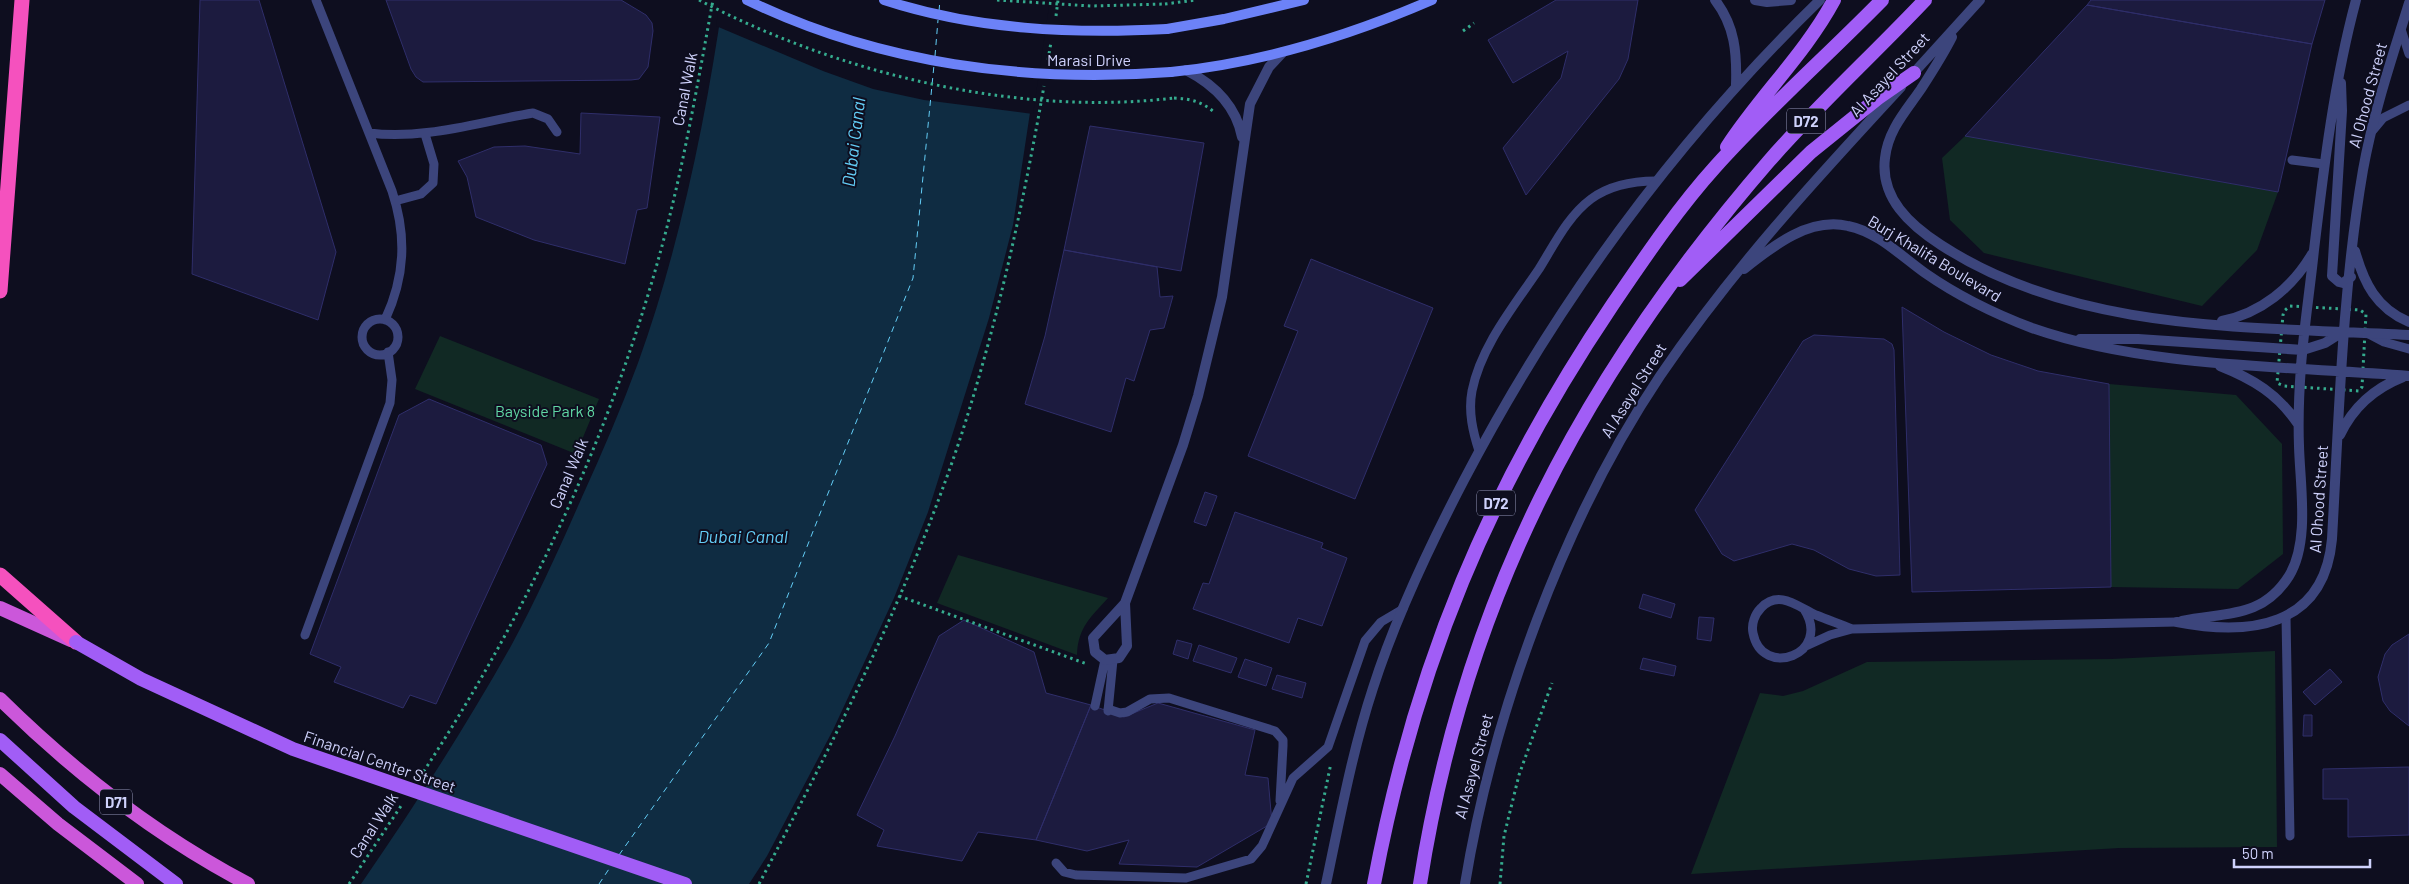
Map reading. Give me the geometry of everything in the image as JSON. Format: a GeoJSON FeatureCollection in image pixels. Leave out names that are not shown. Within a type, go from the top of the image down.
{"type":"FeatureCollection","features":[{"type":"Feature","properties":{"kind":"highway"},"geometry":{"type":"LineString","coordinates":[[0,292],[22,0]]}},
{"type":"Feature","properties":{"kind":"highway"},"geometry":{"type":"LineString","coordinates":[[0,574],[76,642]]}},
{"type":"Feature","properties":{"kind":"highway"},"geometry":{"type":"LineString","coordinates":[[0,608],[76,642]]}},
{"type":"Feature","properties":{"kind":"highway","name":"D71"},"geometry":{"type":"LineString","coordinates":[[0,699],[61,756],[134,815],[195,855],[248,884]]}},
{"type":"Feature","properties":{"kind":"highway"},"geometry":{"type":"LineString","coordinates":[[0,774],[58,824],[137,884]]}},
{"type":"Feature","properties":{"kind":"main road","name":"Marasi Drive"},"geometry":{"type":"LineString","coordinates":[[747,0],[834,35],[875,47],[958,65],[1043,75],[1128,75],[1171,72],[1283,52],[1385,20],[1432,0]]}},
{"type":"Feature","properties":{"kind":"main road","name":"Marasi Drive"},"geometry":{"type":"LineString","coordinates":[[884,0],[931,13],[1009,26],[1089,32],[1167,28],[1224,19],[1304,0]]}},
{"type":"Feature","properties":{"kind":"main road"},"geometry":{"type":"LineString","coordinates":[[1715,167],[1750,112],[1814,34],[1834,0]]}},
{"type":"Feature","properties":{"kind":"main road","name":"D72"},"geometry":{"type":"LineString","coordinates":[[1374,884],[1397,775],[1414,715],[1454,598],[1482,533],[1534,430],[1570,369],[1635,272],[1715,167],[1882,0]]}},
{"type":"Feature","properties":{"kind":"main road","name":"Al Asayel Street"},"geometry":{"type":"LineString","coordinates":[[1420,884],[1438,786],[1466,680],[1504,577],[1530,518],[1603,382],[1663,293],[1771,159],[1925,0]]}},
{"type":"Feature","properties":{"kind":"main road"},"geometry":{"type":"LineString","coordinates":[[1663,293],[1697,266],[1811,152],[1878,98],[1914,73]]}},
{"type":"Feature","properties":{"kind":"main road","name":"Financial Center Street"},"geometry":{"type":"LineString","coordinates":[[76,642],[141,679],[293,749],[685,884]]}},
{"type":"Feature","properties":{"kind":"main road"},"geometry":{"type":"LineString","coordinates":[[0,740],[74,807],[176,884]]}},
{"type":"Feature","properties":{"kind":"street"},"geometry":{"type":"LineString","coordinates":[[1715,0],[1732,31],[1736,54],[1736,85]]}},
{"type":"Feature","properties":{"kind":"street"},"geometry":{"type":"LineString","coordinates":[[1755,0],[1767,2],[1791,0]]}},
{"type":"Feature","properties":{"kind":"street"},"geometry":{"type":"LineString","coordinates":[[1326,884],[1362,726],[1403,609],[1451,505],[1479,451],[1559,316],[1600,256],[1656,181],[1736,85],[1820,0]]}},
{"type":"Feature","properties":{"kind":"street","name":"Al Asayel Street"},"geometry":{"type":"LineString","coordinates":[[1465,884],[1478,811],[1502,724],[1537,624],[1574,536],[1616,449],[1637,413],[1683,344],[1733,277],[1796,199],[1980,0]]}},
{"type":"Feature","properties":{"kind":"street","name":"Al Ohood Street"},"geometry":{"type":"LineString","coordinates":[[2177,622],[2244,612],[2262,604],[2277,591],[2289,576],[2297,558],[2301,539],[2298,424],[2305,330],[2324,164],[2339,72],[2356,0]]}},
{"type":"Feature","properties":{"kind":"street","name":"Al Ohood Street"},"geometry":{"type":"LineString","coordinates":[[2177,622],[2214,628],[2247,627],[2274,622],[2286,617],[2307,601],[2316,590],[2328,566],[2332,539],[2344,331],[2361,187],[2373,130],[2409,3]]}},
{"type":"Feature","properties":{"kind":"street"},"geometry":{"type":"LineString","coordinates":[[1960,23],[1932,72],[1889,137],[1885,159],[1886,182],[1894,202],[1908,220],[1962,259],[2023,288],[2096,308],[2212,324],[2409,335]]}},
{"type":"Feature","properties":{"kind":"street"},"geometry":{"type":"LineString","coordinates":[[1125,603],[1127,646],[1119,658],[1109,660],[1095,652],[1093,638],[1125,603],[1183,445],[1209,355],[1231,246],[1250,104],[1258,85],[1283,52]]}},
{"type":"Feature","properties":{"kind":"street"},"geometry":{"type":"LineString","coordinates":[[1186,70],[1214,88],[1225,100],[1241,129],[1244,145]]}},
{"type":"Feature","properties":{"kind":"street"},"geometry":{"type":"LineString","coordinates":[[2339,72],[2342,111],[2332,276],[2338,282],[2343,283],[2350,277]]}},
{"type":"Feature","properties":{"kind":"street","name":"Burj Khalifa Boulevard"},"geometry":{"type":"LineString","coordinates":[[1733,277],[1789,237],[1808,228],[1828,224],[1848,226],[1867,232],[1926,274],[1969,299],[2032,327],[2070,340],[2108,348],[2209,362],[2408,376]]}},
{"type":"Feature","properties":{"kind":"street"},"geometry":{"type":"LineString","coordinates":[[2354,245],[2361,272],[2372,294],[2389,311],[2409,322]]}},
{"type":"Feature","properties":{"kind":"street"},"geometry":{"type":"LineString","coordinates":[[2212,324],[2245,315],[2274,298],[2298,276],[2315,249]]}},
{"type":"Feature","properties":{"kind":"street"},"geometry":{"type":"LineString","coordinates":[[2070,340],[2115,338],[2303,350],[2325,343],[2344,331]]}},
{"type":"Feature","properties":{"kind":"street"},"geometry":{"type":"LineString","coordinates":[[2209,362],[2244,375],[2266,388],[2284,404],[2298,424]]}},
{"type":"Feature","properties":{"kind":"street"},"geometry":{"type":"LineString","coordinates":[[2338,440],[2349,418],[2365,399],[2385,385],[2408,376]]}},
{"type":"Feature","properties":{"kind":"lane"},"geometry":{"type":"LineString","coordinates":[[316,0],[395,201],[402,235],[402,261],[398,286],[385,320]]}},
{"type":"Feature","properties":{"kind":"lane"},"geometry":{"type":"LineString","coordinates":[[2401,28],[2409,54]]}},
{"type":"Feature","properties":{"kind":"lane"},"geometry":{"type":"LineString","coordinates":[[2373,130],[2384,118],[2409,105]]}},
{"type":"Feature","properties":{"kind":"lane"},"geometry":{"type":"LineString","coordinates":[[369,133],[397,136],[425,134],[533,113],[548,119],[556,132]]}},
{"type":"Feature","properties":{"kind":"lane"},"geometry":{"type":"LineString","coordinates":[[395,201],[421,194],[433,182],[434,164],[425,134]]}},
{"type":"Feature","properties":{"kind":"lane"},"geometry":{"type":"LineString","coordinates":[[2292,160],[2324,164]]}},
{"type":"Feature","properties":{"kind":"lane"},"geometry":{"type":"LineString","coordinates":[[1479,451],[1470,413],[1476,374],[1500,329],[1553,247],[1579,209],[1592,198],[1622,184],[1656,181]]}},
{"type":"Feature","properties":{"kind":"lane"},"geometry":{"type":"LineString","coordinates":[[373,320],[385,320],[394,326],[397,335],[395,345],[388,352],[375,354],[365,347],[362,341],[362,335],[367,324],[373,320]]}},
{"type":"Feature","properties":{"kind":"lane"},"geometry":{"type":"LineString","coordinates":[[2366,332],[2390,344],[2409,348]]}},
{"type":"Feature","properties":{"kind":"lane"},"geometry":{"type":"LineString","coordinates":[[305,635],[390,403],[392,380],[388,352]]}},
{"type":"Feature","properties":{"kind":"lane"},"geometry":{"type":"LineString","coordinates":[[1852,629],[1804,609],[1795,602],[1783,599],[1772,601],[1758,612],[1752,629],[1754,640],[1761,650],[1770,656],[1790,658],[1806,646],[1830,635],[1852,629],[2177,622]]}},
{"type":"Feature","properties":{"kind":"lane"},"geometry":{"type":"LineString","coordinates":[[1056,863],[1064,872],[1073,874],[1186,878],[1244,863],[1257,854],[1293,778],[1299,771],[1320,757],[1328,748],[1365,640],[1381,622],[1403,609]]}},
{"type":"Feature","properties":{"kind":"lane"},"geometry":{"type":"LineString","coordinates":[[1804,609],[1810,617],[1812,627],[1806,646]]}},
{"type":"Feature","properties":{"kind":"lane"},"geometry":{"type":"LineString","coordinates":[[2286,617],[2290,836]]}},
{"type":"Feature","properties":{"kind":"lane"},"geometry":{"type":"LineString","coordinates":[[1109,660],[1108,710],[1120,713],[1127,712],[1150,699],[1169,698],[1275,730],[1283,740],[1279,806]]}},
{"type":"Feature","properties":{"kind":"lane"},"geometry":{"type":"LineString","coordinates":[[1095,706],[1109,660]]}},
{"type":"Feature","properties":{"kind":"path","name":"Canal Walk"},"geometry":{"type":"LineString","coordinates":[[416,782],[471,696],[522,603],[568,506],[611,401],[650,286],[666,228],[692,116],[713,0]]}},
{"type":"Feature","properties":{"kind":"path"},"geometry":{"type":"LineString","coordinates":[[997,0],[1091,6],[1165,4],[1196,0]]}},
{"type":"Feature","properties":{"kind":"path"},"geometry":{"type":"LineString","coordinates":[[1055,20],[1058,0]]}},
{"type":"Feature","properties":{"kind":"path"},"geometry":{"type":"LineString","coordinates":[[1463,30],[1474,24]]}},
{"type":"Feature","properties":{"kind":"path"},"geometry":{"type":"LineString","coordinates":[[1046,69],[1052,39]]}},
{"type":"Feature","properties":{"kind":"path"},"geometry":{"type":"LineString","coordinates":[[759,884],[856,697],[900,596],[936,505],[985,357],[1025,197],[1045,79]]}},
{"type":"Feature","properties":{"kind":"path"},"geometry":{"type":"LineString","coordinates":[[1174,98],[1191,99],[1205,104],[1219,115]]}},
{"type":"Feature","properties":{"kind":"path"},"geometry":{"type":"LineString","coordinates":[[900,596],[1087,664]]}},
{"type":"Feature","properties":{"kind":"path"},"geometry":{"type":"LineString","coordinates":[[1500,884],[1504,836],[1519,775],[1552,683]]}},
{"type":"Feature","properties":{"kind":"path"},"geometry":{"type":"LineString","coordinates":[[1306,884],[1334,755]]}},
{"type":"Feature","properties":{"kind":"path","name":"Canal Walk"},"geometry":{"type":"LineString","coordinates":[[349,884],[406,798]]}},
{"type":"Feature","properties":{"kind":"green space"},"geometry":{"type":"Polygon","coordinates":[[[1965,136],[2278,192],[2257,250],[2202,306],[1984,253],[1950,220],[1942,158],[1965,136]]]}},
{"type":"Feature","properties":{"kind":"green space","name":"Bayside Park 8"},"geometry":{"type":"Polygon","coordinates":[[[440,336],[599,399],[576,454],[415,389],[440,336]]]}},
{"type":"Feature","properties":{"kind":"green space"},"geometry":{"type":"Polygon","coordinates":[[[2109,384],[2236,395],[2282,444],[2283,554],[2238,589],[2111,587],[2109,384]]]}},
{"type":"Feature","properties":{"kind":"green space"},"geometry":{"type":"Polygon","coordinates":[[[958,555],[1108,598],[1086,623],[1080,637],[1077,655],[937,603],[958,555]]]}},
{"type":"Feature","properties":{"kind":"green space"},"geometry":{"type":"Polygon","coordinates":[[[2275,651],[2277,847],[2119,848],[1691,874],[1760,693],[1783,696],[1803,691],[1867,662],[2112,659],[2275,651]]]}},
{"type":"Feature","properties":{"kind":"water","name":"Dubai Canal"},"geometry":{"type":"Polygon","coordinates":[[[723,0],[1047,0],[1013,225],[989,318],[928,512],[894,598],[833,730],[767,856],[749,884],[361,884],[439,767],[511,646],[557,553],[618,414],[653,320],[678,230],[708,91],[723,0]]]}},
{"type":"Feature","properties":{"kind":"pier"},"geometry":{"type":"Polygon","coordinates":[[[720,0],[1050,0],[1033,114],[924,100],[873,89],[823,71],[716,26],[720,0]]]}},
{"type":"Feature","properties":{"kind":"building"},"geometry":{"type":"Polygon","coordinates":[[[200,0],[259,0],[336,252],[318,320],[192,274],[200,0]]]}},
{"type":"Feature","properties":{"kind":"building"},"geometry":{"type":"Polygon","coordinates":[[[386,0],[621,0],[646,15],[652,23],[653,31],[648,67],[639,79],[631,80],[423,82],[416,77],[411,69],[386,0]]]}},
{"type":"Feature","properties":{"kind":"building"},"geometry":{"type":"Polygon","coordinates":[[[1556,0],[1638,0],[1628,59],[1619,79],[1526,195],[1503,148],[1561,78],[1568,51],[1513,83],[1488,40],[1556,0]]]}},
{"type":"Feature","properties":{"kind":"building"},"geometry":{"type":"Polygon","coordinates":[[[2091,0],[2325,0],[2312,44],[2087,5],[2091,0]]]}},
{"type":"Feature","properties":{"kind":"building"},"geometry":{"type":"Polygon","coordinates":[[[2087,5],[2312,44],[2278,192],[1965,136],[2087,5]]]}},
{"type":"Feature","properties":{"kind":"building"},"geometry":{"type":"Polygon","coordinates":[[[581,113],[660,117],[647,208],[637,210],[625,264],[534,240],[476,217],[467,177],[458,161],[494,147],[525,146],[580,154],[581,113]]]}},
{"type":"Feature","properties":{"kind":"building"},"geometry":{"type":"Polygon","coordinates":[[[1090,126],[1204,143],[1181,271],[1064,250],[1090,126]]]}},
{"type":"Feature","properties":{"kind":"building"},"geometry":{"type":"Polygon","coordinates":[[[1064,250],[1157,267],[1160,297],[1173,296],[1164,328],[1150,330],[1134,381],[1126,378],[1111,432],[1025,404],[1045,336],[1064,250]]]}},
{"type":"Feature","properties":{"kind":"building"},"geometry":{"type":"Polygon","coordinates":[[[1311,259],[1433,308],[1355,499],[1248,456],[1298,331],[1284,326],[1311,259]]]}},
{"type":"Feature","properties":{"kind":"building"},"geometry":{"type":"Polygon","coordinates":[[[1902,307],[1944,332],[1991,355],[2038,371],[2109,384],[2111,587],[1912,592],[1902,307]]]}},
{"type":"Feature","properties":{"kind":"building"},"geometry":{"type":"Polygon","coordinates":[[[1814,335],[1884,339],[1892,344],[1894,350],[1900,575],[1876,576],[1849,569],[1814,550],[1792,544],[1734,561],[1722,554],[1695,510],[1803,341],[1814,335]]]}},
{"type":"Feature","properties":{"kind":"building"},"geometry":{"type":"Polygon","coordinates":[[[429,399],[541,445],[547,464],[436,704],[410,695],[403,708],[334,682],[341,667],[310,654],[399,415],[429,399]]]}},
{"type":"Feature","properties":{"kind":"building"},"geometry":{"type":"Polygon","coordinates":[[[1205,492],[1217,496],[1206,526],[1194,522],[1205,492]]]}},
{"type":"Feature","properties":{"kind":"building"},"geometry":{"type":"Polygon","coordinates":[[[1235,512],[1323,543],[1321,548],[1347,558],[1322,626],[1298,618],[1289,643],[1193,609],[1203,583],[1209,584],[1235,512]]]}},
{"type":"Feature","properties":{"kind":"building"},"geometry":{"type":"Polygon","coordinates":[[[1643,594],[1675,604],[1671,618],[1639,608],[1643,594]]]}},
{"type":"Feature","properties":{"kind":"building"},"geometry":{"type":"Polygon","coordinates":[[[1699,617],[1714,618],[1711,641],[1697,639],[1699,617]]]}},
{"type":"Feature","properties":{"kind":"building"},"geometry":{"type":"Polygon","coordinates":[[[964,620],[1034,652],[1046,693],[1091,705],[1036,840],[978,832],[962,861],[877,846],[884,830],[857,815],[895,736],[939,636],[964,620]]]}},
{"type":"Feature","properties":{"kind":"building"},"geometry":{"type":"Polygon","coordinates":[[[2409,634],[2409,726],[2390,711],[2383,701],[2378,677],[2385,654],[2392,645],[2409,634]]]}},
{"type":"Feature","properties":{"kind":"building"},"geometry":{"type":"Polygon","coordinates":[[[1177,640],[1192,644],[1188,659],[1173,654],[1177,640]]]}},
{"type":"Feature","properties":{"kind":"building"},"geometry":{"type":"Polygon","coordinates":[[[1199,645],[1237,658],[1231,673],[1193,661],[1199,645]]]}},
{"type":"Feature","properties":{"kind":"building"},"geometry":{"type":"Polygon","coordinates":[[[1643,658],[1676,666],[1674,676],[1640,669],[1643,658]]]}},
{"type":"Feature","properties":{"kind":"building"},"geometry":{"type":"Polygon","coordinates":[[[1245,659],[1272,668],[1266,686],[1238,677],[1245,659]]]}},
{"type":"Feature","properties":{"kind":"building"},"geometry":{"type":"Polygon","coordinates":[[[2330,669],[2342,682],[2315,705],[2303,692],[2330,669]]]}},
{"type":"Feature","properties":{"kind":"building"},"geometry":{"type":"Polygon","coordinates":[[[1277,675],[1306,683],[1302,698],[1272,689],[1277,675]]]}},
{"type":"Feature","properties":{"kind":"building"},"geometry":{"type":"Polygon","coordinates":[[[1158,703],[1255,730],[1245,775],[1268,778],[1272,823],[1197,867],[1119,864],[1129,840],[1087,851],[1036,840],[1091,705],[1124,717],[1158,703]]]}},
{"type":"Feature","properties":{"kind":"building"},"geometry":{"type":"Polygon","coordinates":[[[2304,715],[2312,715],[2312,736],[2303,736],[2304,715]]]}},
{"type":"Feature","properties":{"kind":"building"},"geometry":{"type":"Polygon","coordinates":[[[2409,767],[2409,835],[2348,837],[2348,799],[2323,799],[2323,769],[2409,767]]]}},
{"type":"Feature","properties":{"kind":"ferry route"},"geometry":{"type":"LineString","coordinates":[[939,11],[940,0]]}},
{"type":"Feature","properties":{"kind":"ferry route"},"geometry":{"type":"LineString","coordinates":[[935,56],[938,20]]}},
{"type":"Feature","properties":{"kind":"ferry route"},"geometry":{"type":"LineString","coordinates":[[619,855],[769,643],[913,278],[934,65]]}},
{"type":"Feature","properties":{"kind":"ferry route"},"geometry":{"type":"LineString","coordinates":[[599,884],[611,866]]}}]}
